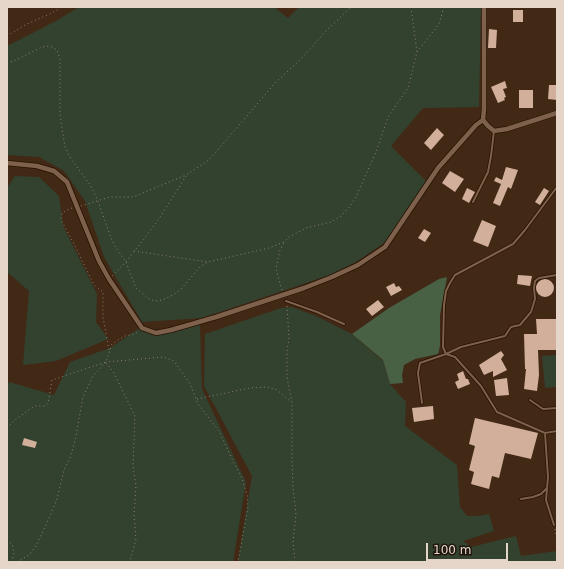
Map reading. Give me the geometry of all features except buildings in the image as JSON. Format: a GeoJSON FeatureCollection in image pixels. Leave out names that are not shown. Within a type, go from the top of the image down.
{"type":"FeatureCollection","features":[{"type":"Feature","properties":{"kind":"street"},"geometry":{"type":"LineString","coordinates":[[484,7],[483,120],[494,131],[507,129],[557,113]]}},
{"type":"Feature","properties":{"kind":"street"},"geometry":{"type":"LineString","coordinates":[[7,163],[37,166],[54,171],[67,182],[99,261],[109,279],[142,328],[156,333],[216,317],[332,277],[358,265],[385,247],[438,168],[476,125],[483,120]]}},
{"type":"Feature","properties":{"kind":"lane"},"geometry":{"type":"LineString","coordinates":[[473,202],[488,172],[494,131]]}},
{"type":"Feature","properties":{"kind":"lane"},"geometry":{"type":"LineString","coordinates":[[557,188],[526,230],[513,244],[455,275],[446,291],[444,305],[443,347],[446,354],[455,357],[481,386],[497,412],[545,433],[557,431]]}},
{"type":"Feature","properties":{"kind":"lane"},"geometry":{"type":"LineString","coordinates":[[422,403],[418,373],[420,364],[461,347],[505,336],[511,326],[520,325],[531,312],[535,299],[535,281],[539,278],[557,275]]}},
{"type":"Feature","properties":{"kind":"lane"},"geometry":{"type":"LineString","coordinates":[[286,301],[317,312],[344,324]]}},
{"type":"Feature","properties":{"kind":"lane"},"geometry":{"type":"LineString","coordinates":[[530,400],[542,409],[557,408]]}},
{"type":"Feature","properties":{"kind":"lane"},"geometry":{"type":"LineString","coordinates":[[545,433],[548,477],[546,500],[554,526]]}},
{"type":"Feature","properties":{"kind":"lane"},"geometry":{"type":"LineString","coordinates":[[520,499],[541,494],[547,488]]}},
{"type":"Feature","properties":{"kind":"path"},"geometry":{"type":"LineString","coordinates":[[7,36],[61,7]]}},
{"type":"Feature","properties":{"kind":"path"},"geometry":{"type":"LineString","coordinates":[[109,350],[103,317],[103,292],[94,284],[61,220],[62,213],[77,206],[110,197],[133,197],[186,175],[209,160],[276,82],[301,59],[327,30],[351,7]]}},
{"type":"Feature","properties":{"kind":"path"},"geometry":{"type":"LineString","coordinates":[[283,294],[276,268],[280,250],[284,242],[289,237],[306,228],[331,222],[341,216],[350,206],[356,197],[367,173],[388,117],[408,88],[417,52],[411,7]]}},
{"type":"Feature","properties":{"kind":"path"},"geometry":{"type":"LineString","coordinates":[[417,52],[439,24],[444,7]]}},
{"type":"Feature","properties":{"kind":"path"},"geometry":{"type":"LineString","coordinates":[[7,61],[12,62],[46,46],[57,50],[60,58],[60,115],[65,147],[71,159],[91,186],[116,248],[126,262],[136,288],[143,295],[155,301],[162,300],[173,295],[187,283],[201,266],[208,262],[269,248],[284,242]]}},
{"type":"Feature","properties":{"kind":"path"},"geometry":{"type":"LineString","coordinates":[[109,279],[126,262],[159,219],[186,175]]}},
{"type":"Feature","properties":{"kind":"path"},"geometry":{"type":"LineString","coordinates":[[134,251],[208,262]]}},
{"type":"Feature","properties":{"kind":"path"},"geometry":{"type":"LineString","coordinates":[[286,301],[289,338],[287,351],[287,377],[292,402],[292,459],[296,514],[293,541],[295,562]]}},
{"type":"Feature","properties":{"kind":"path"},"geometry":{"type":"LineString","coordinates":[[17,562],[29,555],[44,531],[57,499],[64,470],[70,458],[75,441],[83,397],[93,376],[106,362],[112,344],[125,336],[135,334],[142,328]]}},
{"type":"Feature","properties":{"kind":"path"},"geometry":{"type":"LineString","coordinates":[[7,428],[14,420],[30,409],[36,406],[44,406],[48,403],[52,380],[106,362],[154,357],[169,358],[174,361],[181,370],[190,384],[198,404],[219,431],[242,478],[248,495],[247,517],[238,562]]}},
{"type":"Feature","properties":{"kind":"path"},"geometry":{"type":"LineString","coordinates":[[106,362],[114,373],[136,416],[133,449],[133,466],[136,486],[134,515],[136,539],[130,562]]}},
{"type":"Feature","properties":{"kind":"path"},"geometry":{"type":"LineString","coordinates":[[196,399],[250,388],[268,387],[277,390],[292,402]]}},
{"type":"Feature","properties":{"kind":"path"},"geometry":{"type":"LineString","coordinates":[[554,526],[557,540]]}},
{"type":"Feature","properties":{"kind":"path"},"geometry":{"type":"LineString","coordinates":[[7,540],[12,544],[14,552],[12,562]]}},
{"type":"Feature","properties":{"kind":"green space"},"geometry":{"type":"Polygon","coordinates":[[[79,7],[274,7],[288,18],[299,7],[481,7],[479,107],[423,108],[391,146],[426,181],[410,208],[384,243],[356,262],[330,275],[202,318],[142,322],[104,257],[85,201],[64,171],[39,157],[7,155],[7,46],[56,21],[79,7]]]}},
{"type":"Feature","properties":{"kind":"green space"},"geometry":{"type":"Polygon","coordinates":[[[15,176],[39,177],[59,196],[63,226],[97,294],[96,322],[108,339],[56,361],[23,365],[29,291],[7,272],[7,188],[15,176]]]}},
{"type":"Feature","properties":{"kind":"green space"},"geometry":{"type":"Polygon","coordinates":[[[447,277],[440,315],[440,346],[438,354],[415,359],[404,365],[402,375],[403,383],[390,384],[383,360],[352,334],[389,308],[439,279],[447,277]]]}},
{"type":"Feature","properties":{"kind":"green space"},"geometry":{"type":"Polygon","coordinates":[[[292,307],[316,316],[352,334],[383,361],[390,384],[406,402],[405,426],[457,465],[460,507],[467,516],[489,514],[494,531],[463,541],[471,547],[516,536],[521,556],[557,551],[557,562],[238,562],[252,476],[204,386],[205,334],[281,308],[292,307]]]}},
{"type":"Feature","properties":{"kind":"green space"},"geometry":{"type":"Polygon","coordinates":[[[200,324],[202,389],[246,482],[233,562],[7,562],[7,388],[9,382],[54,395],[70,362],[110,348],[138,329],[159,333],[200,324]]]}},
{"type":"Feature","properties":{"kind":"green space"},"geometry":{"type":"Polygon","coordinates":[[[557,355],[557,387],[545,388],[542,356],[557,355]]]}}]}
